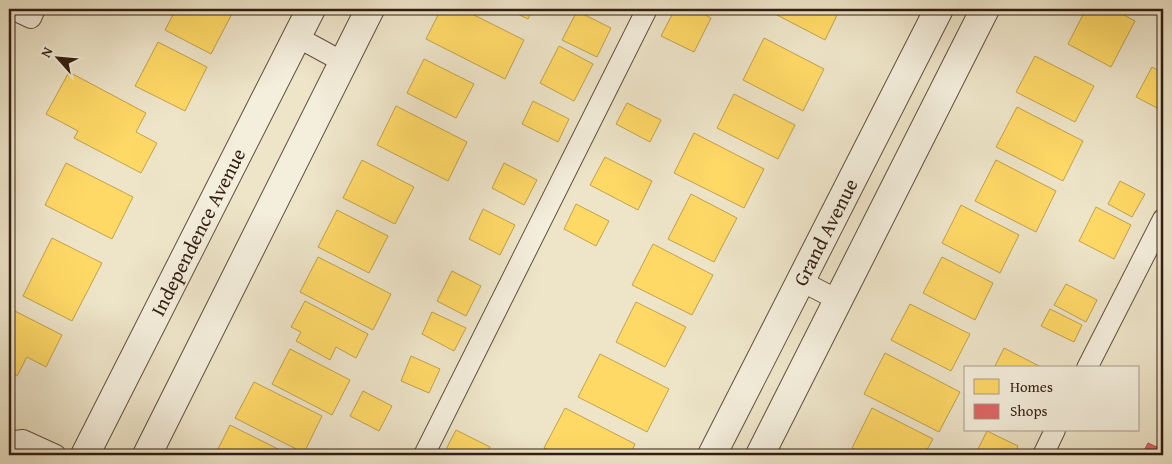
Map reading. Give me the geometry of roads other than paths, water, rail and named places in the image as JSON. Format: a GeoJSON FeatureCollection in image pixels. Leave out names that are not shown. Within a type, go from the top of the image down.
{"type":"FeatureCollection","features":[{"type":"Feature","properties":{"kind":"street","name":"Independence Avenue"},"geometry":{"type":"LineString","coordinates":[[86,455],[311,9]]}},
{"type":"Feature","properties":{"kind":"street"},"geometry":{"type":"LineString","coordinates":[[147,455],[370,9]]}},
{"type":"Feature","properties":{"kind":"street","name":"Grand Avenue"},"geometry":{"type":"LineString","coordinates":[[712,455],[939,9]]}},
{"type":"Feature","properties":{"kind":"street"},"geometry":{"type":"LineString","coordinates":[[760,455],[985,9]]}},
{"type":"Feature","properties":{"kind":"lane"},"geometry":{"type":"LineString","coordinates":[[12,9],[31,18],[35,9]]}},
{"type":"Feature","properties":{"kind":"lane"},"geometry":{"type":"LineString","coordinates":[[424,455],[647,9]]}},
{"type":"Feature","properties":{"kind":"lane"},"geometry":{"type":"LineString","coordinates":[[296,37],[343,62]]}},
{"type":"Feature","properties":{"kind":"lane"},"geometry":{"type":"LineString","coordinates":[[1088,366],[1163,219]]}},
{"type":"Feature","properties":{"kind":"lane"},"geometry":{"type":"LineString","coordinates":[[801,280],[838,300]]}},
{"type":"Feature","properties":{"kind":"lane"},"geometry":{"type":"LineString","coordinates":[[1042,455],[1054,432]]}},
{"type":"Feature","properties":{"kind":"lane"},"geometry":{"type":"LineString","coordinates":[[9,442],[23,440],[56,455]]}}]}
